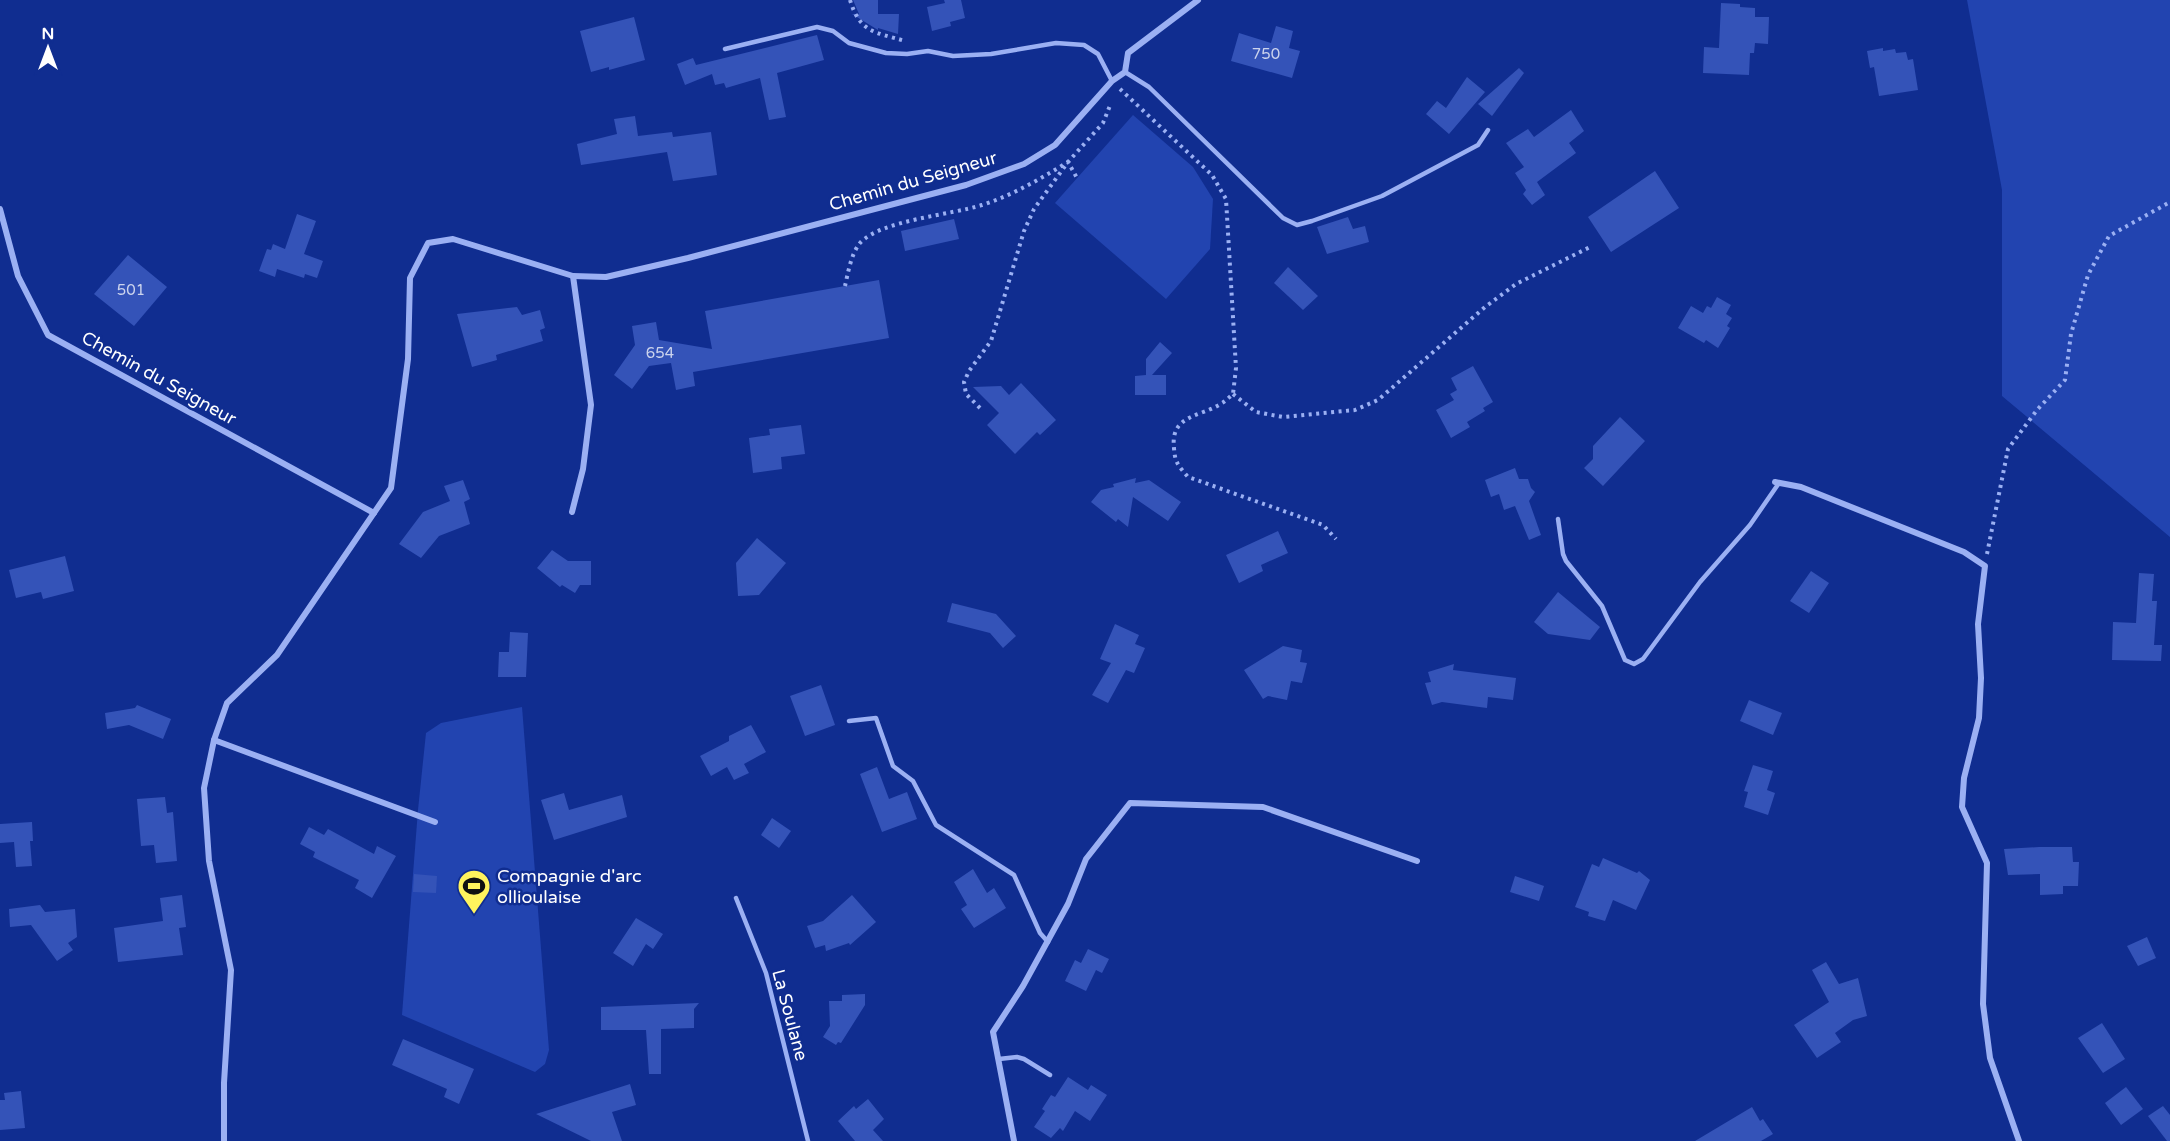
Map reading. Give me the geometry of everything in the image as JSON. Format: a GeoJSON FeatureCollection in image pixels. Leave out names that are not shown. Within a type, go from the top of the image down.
{"type":"FeatureCollection","features":[{"type":"Feature","properties":{"kind":"street"},"geometry":{"type":"LineString","coordinates":[[1125,72],[1128,53],[1198,0]]}},
{"type":"Feature","properties":{"kind":"street","name":"Chemin du Seigneur"},"geometry":{"type":"LineString","coordinates":[[224,1141],[224,1083],[231,970],[209,861],[204,788],[214,740],[227,703],[277,655],[392,488],[408,359],[410,278],[428,243],[453,239],[573,276],[606,277],[688,258],[976,182],[1024,164],[1054,145],[1112,81],[1125,72]]}},
{"type":"Feature","properties":{"kind":"street","name":"Chemin du Seigneur"},"geometry":{"type":"LineString","coordinates":[[0,209],[18,276],[48,335],[374,513]]}},
{"type":"Feature","properties":{"kind":"street"},"geometry":{"type":"LineString","coordinates":[[572,512],[583,469],[591,405],[573,276]]}},
{"type":"Feature","properties":{"kind":"street"},"geometry":{"type":"LineString","coordinates":[[1777,482],[1801,487],[1964,552],[1985,566],[1978,624],[1981,678],[1979,718],[1964,778],[1962,807],[1986,863],[1983,1004],[1990,1058],[2019,1141]]}},
{"type":"Feature","properties":{"kind":"street"},"geometry":{"type":"LineString","coordinates":[[214,740],[435,822]]}},
{"type":"Feature","properties":{"kind":"street"},"geometry":{"type":"LineString","coordinates":[[1014,1141],[993,1032],[1048,942],[1068,904],[1086,859],[1130,803],[1263,807],[1417,861]]}},
{"type":"Feature","properties":{"kind":"lane"},"geometry":{"type":"LineString","coordinates":[[725,49],[817,27],[833,30],[849,43],[886,53],[907,54],[928,51],[953,56],[991,54],[1056,43],[1084,45],[1098,54],[1112,81]]}},
{"type":"Feature","properties":{"kind":"lane"},"geometry":{"type":"LineString","coordinates":[[1125,72],[1149,87],[1283,218],[1297,225],[1382,196],[1478,145],[1488,130]]}},
{"type":"Feature","properties":{"kind":"lane"},"geometry":{"type":"LineString","coordinates":[[1558,519],[1566,561],[1595,595],[1625,660],[1634,664],[1643,659],[1700,582],[1750,525],[1777,482]]}},
{"type":"Feature","properties":{"kind":"lane"},"geometry":{"type":"LineString","coordinates":[[849,721],[876,718],[893,766],[913,781],[936,825],[1014,875],[1040,933],[1048,942]]}},
{"type":"Feature","properties":{"kind":"lane","name":"La Soulane"},"geometry":{"type":"LineString","coordinates":[[736,898],[766,973],[808,1141]]}},
{"type":"Feature","properties":{"kind":"lane"},"geometry":{"type":"LineString","coordinates":[[999,1059],[1017,1057],[1024,1059],[1050,1075]]}},
{"type":"Feature","properties":{"kind":"path"},"geometry":{"type":"LineString","coordinates":[[850,0],[855,17],[862,25],[928,51]]}},
{"type":"Feature","properties":{"kind":"path"},"geometry":{"type":"LineString","coordinates":[[980,408],[966,394],[964,382],[969,371],[991,341],[1024,231],[1034,209],[1068,162],[1103,123],[1113,99],[1112,81]]}},
{"type":"Feature","properties":{"kind":"path"},"geometry":{"type":"LineString","coordinates":[[1112,81],[1212,175],[1226,198],[1236,369],[1233,394],[1221,404],[1192,415],[1179,425],[1173,439],[1175,462],[1188,477],[1323,525],[1336,539]]}},
{"type":"Feature","properties":{"kind":"path"},"geometry":{"type":"LineString","coordinates":[[1068,162],[1077,178]]}},
{"type":"Feature","properties":{"kind":"path"},"geometry":{"type":"LineString","coordinates":[[845,286],[849,267],[860,243],[881,229],[981,205],[1021,191],[1068,162]]}},
{"type":"Feature","properties":{"kind":"path"},"geometry":{"type":"LineString","coordinates":[[1985,566],[2008,448],[2037,410],[2065,380],[2071,334],[2088,275],[2109,236],[2170,202]]}},
{"type":"Feature","properties":{"kind":"path"},"geometry":{"type":"LineString","coordinates":[[1233,394],[1256,412],[1283,417],[1355,410],[1378,400],[1485,307],[1516,284],[1590,247]]}},
{"type":"Feature","properties":{"kind":"shaded area"},"geometry":{"type":"Polygon","coordinates":[[[1967,0],[2170,0],[2170,537],[2002,396],[2002,190],[1967,0]]]}},
{"type":"Feature","properties":{"kind":"shaded area"},"geometry":{"type":"Polygon","coordinates":[[[1133,115],[1193,167],[1213,199],[1210,249],[1166,299],[1055,203],[1133,115]]]}},
{"type":"Feature","properties":{"kind":"shaded area","name":"Compagnie d'arc ollioulaise"},"geometry":{"type":"Polygon","coordinates":[[[522,707],[549,1050],[545,1064],[535,1072],[402,1015],[426,733],[441,723],[522,707]]]}},
{"type":"Feature","properties":{"kind":"building"},"geometry":{"type":"Polygon","coordinates":[[[853,0],[878,0],[878,14],[899,14],[898,34],[878,28],[878,30],[852,14],[859,14],[853,0]]]}},
{"type":"Feature","properties":{"kind":"building"},"geometry":{"type":"Polygon","coordinates":[[[944,0],[961,0],[965,18],[950,22],[951,26],[932,31],[927,7],[945,3],[944,0]]]}},
{"type":"Feature","properties":{"kind":"building"},"geometry":{"type":"Polygon","coordinates":[[[1721,3],[1755,8],[1755,17],[1769,17],[1768,44],[1755,43],[1754,53],[1750,53],[1749,75],[1703,73],[1704,47],[1719,48],[1721,3]]]}},
{"type":"Feature","properties":{"kind":"building"},"geometry":{"type":"Polygon","coordinates":[[[634,17],[645,60],[609,70],[609,67],[591,72],[580,31],[634,17]]]}},
{"type":"Feature","properties":{"kind":"building"},"geometry":{"type":"Polygon","coordinates":[[[1276,26],[1293,31],[1289,48],[1300,51],[1292,78],[1231,61],[1239,33],[1271,43],[1276,26]]]}},
{"type":"Feature","properties":{"kind":"building"},"geometry":{"type":"Polygon","coordinates":[[[817,35],[824,60],[777,73],[786,117],[769,120],[760,78],[726,88],[724,83],[715,85],[712,74],[685,85],[677,64],[693,58],[696,65],[817,35]]]}},
{"type":"Feature","properties":{"kind":"building"},"geometry":{"type":"Polygon","coordinates":[[[1883,48],[1883,51],[1895,49],[1896,53],[1906,52],[1908,60],[1913,59],[1918,90],[1879,96],[1874,67],[1870,68],[1867,51],[1883,48]]]}},
{"type":"Feature","properties":{"kind":"building"},"geometry":{"type":"Polygon","coordinates":[[[1519,68],[1524,73],[1492,116],[1478,104],[1519,68]]]}},
{"type":"Feature","properties":{"kind":"building"},"geometry":{"type":"Polygon","coordinates":[[[1467,77],[1485,92],[1449,134],[1426,114],[1437,101],[1446,108],[1467,77]]]}},
{"type":"Feature","properties":{"kind":"building"},"geometry":{"type":"Polygon","coordinates":[[[1571,110],[1584,131],[1569,143],[1576,153],[1537,182],[1545,195],[1532,205],[1523,194],[1526,190],[1515,173],[1524,167],[1506,143],[1528,129],[1534,137],[1571,110]]]}},
{"type":"Feature","properties":{"kind":"building"},"geometry":{"type":"Polygon","coordinates":[[[635,116],[638,136],[672,132],[673,137],[711,132],[717,175],[673,181],[667,152],[581,165],[577,144],[617,134],[614,119],[635,116]]]}},
{"type":"Feature","properties":{"kind":"building"},"geometry":{"type":"Polygon","coordinates":[[[1655,171],[1679,208],[1611,252],[1588,217],[1655,171]]]}},
{"type":"Feature","properties":{"kind":"building"},"geometry":{"type":"Polygon","coordinates":[[[297,214],[316,221],[304,254],[323,261],[317,278],[305,274],[304,278],[277,269],[275,277],[259,271],[267,249],[271,250],[273,244],[285,249],[297,214]]]}},
{"type":"Feature","properties":{"kind":"building"},"geometry":{"type":"Polygon","coordinates":[[[1348,217],[1353,229],[1365,226],[1369,242],[1327,254],[1317,227],[1348,217]]]}},
{"type":"Feature","properties":{"kind":"building"},"geometry":{"type":"Polygon","coordinates":[[[954,219],[959,239],[905,251],[901,231],[954,219]]]}},
{"type":"Feature","properties":{"kind":"building"},"geometry":{"type":"Polygon","coordinates":[[[128,255],[167,287],[134,326],[94,294],[128,255]]]}},
{"type":"Feature","properties":{"kind":"building"},"geometry":{"type":"Polygon","coordinates":[[[1288,267],[1318,296],[1303,310],[1274,283],[1288,267]]]}},
{"type":"Feature","properties":{"kind":"building"},"geometry":{"type":"Polygon","coordinates":[[[879,280],[889,338],[693,372],[695,386],[676,390],[671,363],[649,366],[632,389],[614,375],[635,345],[632,326],[656,322],[659,340],[712,349],[705,311],[879,280]]]}},
{"type":"Feature","properties":{"kind":"building"},"geometry":{"type":"Polygon","coordinates":[[[1717,297],[1731,305],[1726,314],[1732,318],[1727,326],[1730,328],[1718,348],[1678,328],[1691,306],[1703,313],[1707,306],[1711,308],[1717,297]]]}},
{"type":"Feature","properties":{"kind":"building"},"geometry":{"type":"Polygon","coordinates":[[[517,307],[522,315],[540,310],[545,328],[540,330],[543,341],[496,355],[497,360],[472,367],[457,314],[517,307]]]}},
{"type":"Feature","properties":{"kind":"building"},"geometry":{"type":"Polygon","coordinates":[[[1160,342],[1172,353],[1152,375],[1166,375],[1166,395],[1135,395],[1135,376],[1146,375],[1146,359],[1160,342]]]}},
{"type":"Feature","properties":{"kind":"building"},"geometry":{"type":"Polygon","coordinates":[[[1473,366],[1493,402],[1483,408],[1485,411],[1467,422],[1470,427],[1451,438],[1436,410],[1454,400],[1450,394],[1457,390],[1451,378],[1473,366]]]}},
{"type":"Feature","properties":{"kind":"building"},"geometry":{"type":"Polygon","coordinates":[[[1021,383],[1056,420],[1040,435],[1037,432],[1015,454],[987,425],[999,413],[973,387],[1001,386],[1009,395],[1021,383]]]}},
{"type":"Feature","properties":{"kind":"building"},"geometry":{"type":"Polygon","coordinates":[[[1620,417],[1645,441],[1603,486],[1584,468],[1593,459],[1593,446],[1620,417]]]}},
{"type":"Feature","properties":{"kind":"building"},"geometry":{"type":"Polygon","coordinates":[[[801,425],[805,454],[781,457],[782,469],[753,473],[749,438],[770,435],[769,429],[801,425]]]}},
{"type":"Feature","properties":{"kind":"building"},"geometry":{"type":"Polygon","coordinates":[[[1515,468],[1519,479],[1528,479],[1535,492],[1529,501],[1541,535],[1529,540],[1515,506],[1504,510],[1499,494],[1491,497],[1485,480],[1515,468]]]}},
{"type":"Feature","properties":{"kind":"building"},"geometry":{"type":"Polygon","coordinates":[[[1136,478],[1135,483],[1149,480],[1181,502],[1168,521],[1133,497],[1128,527],[1118,519],[1116,522],[1091,502],[1101,490],[1136,478]]]}},
{"type":"Feature","properties":{"kind":"building"},"geometry":{"type":"Polygon","coordinates":[[[463,480],[470,499],[464,502],[470,524],[439,536],[421,558],[399,544],[423,512],[450,501],[444,486],[463,480]]]}},
{"type":"Feature","properties":{"kind":"building"},"geometry":{"type":"Polygon","coordinates":[[[1278,531],[1288,553],[1261,565],[1263,571],[1239,583],[1226,555],[1278,531]]]}},
{"type":"Feature","properties":{"kind":"building"},"geometry":{"type":"Polygon","coordinates":[[[757,538],[786,563],[759,595],[738,596],[736,563],[757,538]]]}},
{"type":"Feature","properties":{"kind":"building"},"geometry":{"type":"Polygon","coordinates":[[[552,550],[568,561],[591,561],[591,585],[580,585],[575,593],[562,585],[560,587],[537,568],[552,550]]]}},
{"type":"Feature","properties":{"kind":"building"},"geometry":{"type":"Polygon","coordinates":[[[65,556],[74,591],[43,599],[41,592],[16,598],[9,570],[65,556]]]}},
{"type":"Feature","properties":{"kind":"building"},"geometry":{"type":"Polygon","coordinates":[[[1811,571],[1829,583],[1809,613],[1790,601],[1811,571]]]}},
{"type":"Feature","properties":{"kind":"building"},"geometry":{"type":"Polygon","coordinates":[[[2139,573],[2154,574],[2152,601],[2157,601],[2154,645],[2162,645],[2161,661],[2112,660],[2113,622],[2136,623],[2139,573]]]}},
{"type":"Feature","properties":{"kind":"building"},"geometry":{"type":"Polygon","coordinates":[[[1558,592],[1600,627],[1590,640],[1548,634],[1534,622],[1558,592]]]}},
{"type":"Feature","properties":{"kind":"building"},"geometry":{"type":"Polygon","coordinates":[[[952,603],[996,614],[1016,636],[1003,648],[990,633],[947,622],[952,603]]]}},
{"type":"Feature","properties":{"kind":"building"},"geometry":{"type":"Polygon","coordinates":[[[1115,624],[1139,635],[1135,644],[1145,648],[1134,673],[1126,670],[1108,703],[1092,695],[1111,663],[1100,659],[1115,624]]]}},
{"type":"Feature","properties":{"kind":"building"},"geometry":{"type":"Polygon","coordinates":[[[510,632],[528,633],[526,677],[498,677],[499,652],[509,652],[510,632]]]}},
{"type":"Feature","properties":{"kind":"building"},"geometry":{"type":"Polygon","coordinates":[[[1283,646],[1302,650],[1300,662],[1307,663],[1302,683],[1291,681],[1287,700],[1268,696],[1263,699],[1244,670],[1283,646]]]}},
{"type":"Feature","properties":{"kind":"building"},"geometry":{"type":"Polygon","coordinates":[[[1454,664],[1453,670],[1516,678],[1513,700],[1488,697],[1487,708],[1442,702],[1432,705],[1425,683],[1431,682],[1428,672],[1454,664]]]}},
{"type":"Feature","properties":{"kind":"building"},"geometry":{"type":"Polygon","coordinates":[[[821,685],[835,725],[805,736],[790,696],[821,685]]]}},
{"type":"Feature","properties":{"kind":"building"},"geometry":{"type":"Polygon","coordinates":[[[1749,700],[1782,713],[1773,735],[1740,721],[1749,700]]]}},
{"type":"Feature","properties":{"kind":"building"},"geometry":{"type":"Polygon","coordinates":[[[137,705],[171,719],[163,739],[129,725],[107,729],[105,713],[135,708],[137,705]]]}},
{"type":"Feature","properties":{"kind":"building"},"geometry":{"type":"Polygon","coordinates":[[[751,725],[766,752],[744,764],[749,773],[734,780],[727,767],[711,776],[700,756],[729,741],[729,736],[751,725]]]}},
{"type":"Feature","properties":{"kind":"building"},"geometry":{"type":"Polygon","coordinates":[[[1753,765],[1773,771],[1767,790],[1775,793],[1768,815],[1744,807],[1748,792],[1744,791],[1753,765]]]}},
{"type":"Feature","properties":{"kind":"building"},"geometry":{"type":"Polygon","coordinates":[[[877,767],[889,799],[907,792],[917,819],[882,832],[860,774],[877,767]]]}},
{"type":"Feature","properties":{"kind":"building"},"geometry":{"type":"Polygon","coordinates":[[[564,793],[569,810],[622,795],[627,817],[554,840],[541,800],[564,793]]]}},
{"type":"Feature","properties":{"kind":"building"},"geometry":{"type":"Polygon","coordinates":[[[165,797],[167,813],[173,812],[177,861],[156,863],[154,845],[141,846],[137,799],[165,797]]]}},
{"type":"Feature","properties":{"kind":"building"},"geometry":{"type":"Polygon","coordinates":[[[772,818],[791,831],[779,848],[761,835],[772,818]]]}},
{"type":"Feature","properties":{"kind":"building"},"geometry":{"type":"Polygon","coordinates":[[[32,822],[33,841],[30,841],[32,866],[16,867],[14,842],[0,843],[0,824],[32,822]]]}},
{"type":"Feature","properties":{"kind":"building"},"geometry":{"type":"Polygon","coordinates":[[[309,827],[324,835],[328,829],[374,854],[377,846],[396,856],[372,898],[355,888],[359,880],[313,857],[315,852],[300,844],[309,827]]]}},
{"type":"Feature","properties":{"kind":"building"},"geometry":{"type":"Polygon","coordinates":[[[2072,847],[2073,862],[2079,862],[2078,886],[2063,886],[2063,894],[2040,895],[2040,874],[2008,875],[2004,849],[2072,847]]]}},
{"type":"Feature","properties":{"kind":"building"},"geometry":{"type":"Polygon","coordinates":[[[1603,858],[1637,873],[1639,871],[1650,880],[1636,910],[1613,900],[1605,921],[1588,916],[1589,912],[1575,907],[1592,864],[1599,867],[1603,858]]]}},
{"type":"Feature","properties":{"kind":"building"},"geometry":{"type":"Polygon","coordinates":[[[973,869],[987,893],[994,888],[1006,908],[974,928],[961,909],[967,905],[954,882],[973,869]]]}},
{"type":"Feature","properties":{"kind":"building"},"geometry":{"type":"Polygon","coordinates":[[[414,874],[437,876],[436,893],[413,892],[414,874]]]}},
{"type":"Feature","properties":{"kind":"building"},"geometry":{"type":"Polygon","coordinates":[[[1515,876],[1544,886],[1539,901],[1510,892],[1515,876]]]}},
{"type":"Feature","properties":{"kind":"building"},"geometry":{"type":"Polygon","coordinates":[[[182,895],[186,927],[179,928],[183,955],[118,962],[114,928],[163,921],[160,898],[182,895]]]}},
{"type":"Feature","properties":{"kind":"building"},"geometry":{"type":"Polygon","coordinates":[[[852,895],[876,922],[850,945],[849,943],[826,951],[825,945],[815,948],[807,926],[823,921],[852,895]]]}},
{"type":"Feature","properties":{"kind":"building"},"geometry":{"type":"Polygon","coordinates":[[[40,905],[45,912],[75,909],[77,937],[68,943],[73,950],[57,961],[31,925],[10,927],[9,909],[40,905]]]}},
{"type":"Feature","properties":{"kind":"building"},"geometry":{"type":"Polygon","coordinates":[[[636,918],[663,934],[653,949],[646,944],[633,966],[613,953],[636,918]]]}},
{"type":"Feature","properties":{"kind":"building"},"geometry":{"type":"Polygon","coordinates":[[[2147,937],[2156,958],[2138,966],[2127,946],[2147,937]]]}},
{"type":"Feature","properties":{"kind":"building"},"geometry":{"type":"Polygon","coordinates":[[[1088,949],[1109,959],[1102,973],[1096,970],[1086,991],[1065,981],[1075,960],[1081,963],[1088,949]]]}},
{"type":"Feature","properties":{"kind":"building"},"geometry":{"type":"Polygon","coordinates":[[[1826,962],[1839,984],[1858,978],[1867,1016],[1853,1020],[1835,1033],[1841,1042],[1817,1058],[1794,1025],[1829,1002],[1812,970],[1826,962]]]}},
{"type":"Feature","properties":{"kind":"building"},"geometry":{"type":"Polygon","coordinates":[[[865,994],[865,1005],[841,1043],[838,1042],[836,1045],[823,1037],[830,1026],[829,1001],[842,1001],[842,995],[865,994]]]}},
{"type":"Feature","properties":{"kind":"building"},"geometry":{"type":"Polygon","coordinates":[[[699,1003],[694,1009],[694,1028],[661,1029],[661,1074],[649,1074],[646,1030],[601,1030],[601,1007],[699,1003]]]}},
{"type":"Feature","properties":{"kind":"building"},"geometry":{"type":"Polygon","coordinates":[[[2102,1023],[2125,1059],[2103,1073],[2078,1038],[2102,1023]]]}},
{"type":"Feature","properties":{"kind":"building"},"geometry":{"type":"Polygon","coordinates":[[[403,1039],[474,1069],[459,1104],[444,1097],[447,1089],[392,1065],[403,1039]]]}},
{"type":"Feature","properties":{"kind":"building"},"geometry":{"type":"Polygon","coordinates":[[[1068,1077],[1088,1090],[1091,1085],[1107,1095],[1090,1121],[1075,1111],[1063,1131],[1060,1128],[1051,1138],[1034,1127],[1045,1111],[1042,1109],[1051,1095],[1055,1097],[1068,1077]]]}},
{"type":"Feature","properties":{"kind":"building"},"geometry":{"type":"Polygon","coordinates":[[[630,1084],[636,1105],[612,1112],[622,1141],[591,1141],[536,1114],[630,1084]]]}},
{"type":"Feature","properties":{"kind":"building"},"geometry":{"type":"Polygon","coordinates":[[[2126,1087],[2143,1109],[2121,1125],[2105,1103],[2126,1087]]]}},
{"type":"Feature","properties":{"kind":"building"},"geometry":{"type":"Polygon","coordinates":[[[21,1091],[25,1128],[0,1130],[0,1100],[5,1100],[4,1093],[21,1091]]]}},
{"type":"Feature","properties":{"kind":"building"},"geometry":{"type":"Polygon","coordinates":[[[868,1099],[884,1119],[873,1130],[883,1141],[855,1141],[838,1121],[854,1106],[856,1109],[868,1099]]]}},
{"type":"Feature","properties":{"kind":"building"},"geometry":{"type":"Polygon","coordinates":[[[2163,1106],[2170,1115],[2170,1141],[2167,1141],[2148,1116],[2163,1106]]]}},
{"type":"Feature","properties":{"kind":"building"},"geometry":{"type":"Polygon","coordinates":[[[1752,1107],[1760,1121],[1763,1119],[1773,1134],[1761,1141],[1695,1141],[1752,1107]]]}},
{"type":"Feature","properties":{"kind":"place","name":"Compagnie d'arc ollioulaise"},"geometry":{"type":"Point","coordinates":[474,915]}}]}
